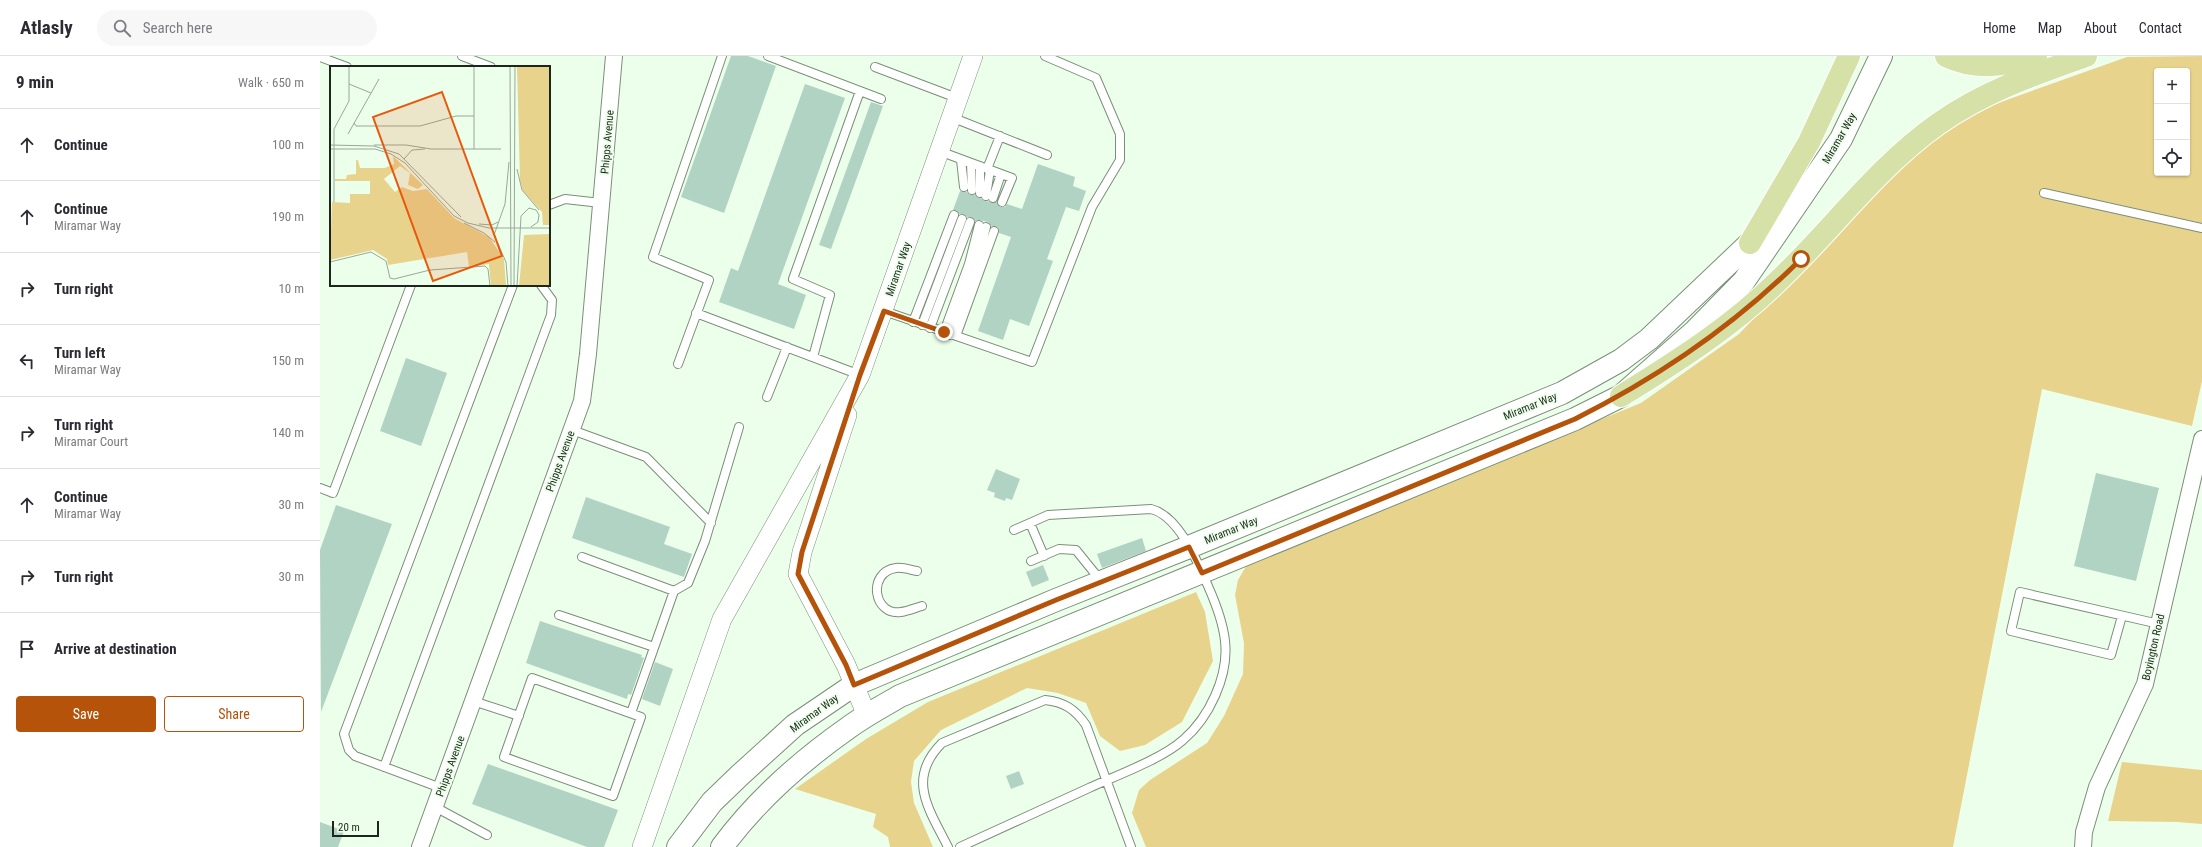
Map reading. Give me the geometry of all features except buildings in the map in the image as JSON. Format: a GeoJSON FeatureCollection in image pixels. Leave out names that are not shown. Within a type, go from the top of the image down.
{"type":"FeatureCollection","features":[{"type":"Feature","properties":{"kind":"main road"},"geometry":{"type":"LineString","coordinates":[[1750,244],[1809,142],[1848,56]]}},
{"type":"Feature","properties":{"kind":"main road","name":"Miramar Way"},"geometry":{"type":"LineString","coordinates":[[722,847],[762,800],[849,727],[900,696],[1062,628],[1202,573],[1575,419],[1621,396],[1695,331],[1744,281],[1841,139],[1881,56]]}},
{"type":"Feature","properties":{"kind":"main road"},"geometry":{"type":"LineString","coordinates":[[1946,56],[1959,62],[1978,66],[1998,66],[2036,56]]}},
{"type":"Feature","properties":{"kind":"main road"},"geometry":{"type":"LineString","coordinates":[[1621,396],[1669,366],[1751,306],[1801,259],[1879,175],[1938,124],[1973,103],[2005,87],[2086,56]]}},
{"type":"Feature","properties":{"kind":"main road","name":"Miramar Way"},"geometry":{"type":"LineString","coordinates":[[678,847],[712,802],[740,775],[795,725],[854,685],[1562,393],[1622,360],[1649,339],[1750,244],[1789,216]]}},
{"type":"Feature","properties":{"kind":"street","name":"Phipps Avenue"},"geometry":{"type":"LineString","coordinates":[[420,847],[582,401],[614,56]]}},
{"type":"Feature","properties":{"kind":"street","name":"Miramar Way"},"geometry":{"type":"LineString","coordinates":[[642,847],[722,619],[860,375],[884,311],[950,116],[973,56]]}},
{"type":"Feature","properties":{"kind":"street"},"geometry":{"type":"LineString","coordinates":[[860,375],[802,552],[798,574],[846,665],[867,716]]}},
{"type":"Feature","properties":{"kind":"street","name":"Boyington Road"},"geometry":{"type":"LineString","coordinates":[[2083,847],[2084,832],[2097,787],[2145,684],[2202,439]]}},
{"type":"Feature","properties":{"kind":"lane"},"geometry":{"type":"LineString","coordinates":[[462,56],[488,66]]}},
{"type":"Feature","properties":{"kind":"lane"},"geometry":{"type":"LineString","coordinates":[[678,364],[696,313],[710,280],[653,257],[722,56]]}},
{"type":"Feature","properties":{"kind":"lane"},"geometry":{"type":"LineString","coordinates":[[768,56],[881,99]]}},
{"type":"Feature","properties":{"kind":"lane"},"geometry":{"type":"LineString","coordinates":[[884,311],[1032,362],[1092,207],[1120,160],[1120,134],[1096,78],[1045,56]]}},
{"type":"Feature","properties":{"kind":"lane"},"geometry":{"type":"LineString","coordinates":[[320,57],[344,66]]}},
{"type":"Feature","properties":{"kind":"lane"},"geometry":{"type":"LineString","coordinates":[[875,67],[957,98]]}},
{"type":"Feature","properties":{"kind":"lane"},"geometry":{"type":"LineString","coordinates":[[813,357],[830,295],[793,279],[860,91]]}},
{"type":"Feature","properties":{"kind":"lane"},"geometry":{"type":"LineString","coordinates":[[950,116],[1047,155]]}},
{"type":"Feature","properties":{"kind":"lane"},"geometry":{"type":"LineString","coordinates":[[1000,136],[986,168],[986,196],[1001,174]]}},
{"type":"Feature","properties":{"kind":"lane"},"geometry":{"type":"LineString","coordinates":[[938,151],[1012,178],[1002,202]]}},
{"type":"Feature","properties":{"kind":"lane"},"geometry":{"type":"LineString","coordinates":[[961,160],[968,189],[971,163]]}},
{"type":"Feature","properties":{"kind":"lane"},"geometry":{"type":"LineString","coordinates":[[2044,193],[2202,228]]}},
{"type":"Feature","properties":{"kind":"lane"},"geometry":{"type":"LineString","coordinates":[[550,206],[565,199],[601,203]]}},
{"type":"Feature","properties":{"kind":"lane"},"geometry":{"type":"LineString","coordinates":[[913,322],[954,215]]}},
{"type":"Feature","properties":{"kind":"lane"},"geometry":{"type":"LineString","coordinates":[[926,326],[962,218]]}},
{"type":"Feature","properties":{"kind":"lane"},"geometry":{"type":"LineString","coordinates":[[926,326],[970,222]]}},
{"type":"Feature","properties":{"kind":"lane"},"geometry":{"type":"LineString","coordinates":[[950,334],[976,266],[982,226]]}},
{"type":"Feature","properties":{"kind":"lane"},"geometry":{"type":"LineString","coordinates":[[950,334],[994,231]]}},
{"type":"Feature","properties":{"kind":"lane"},"geometry":{"type":"LineString","coordinates":[[320,488],[334,493],[412,286]]}},
{"type":"Feature","properties":{"kind":"lane"},"geometry":{"type":"LineString","coordinates":[[441,788],[355,756],[349,750],[345,742],[346,726],[513,286]]}},
{"type":"Feature","properties":{"kind":"lane"},"geometry":{"type":"LineString","coordinates":[[384,767],[551,315],[552,300],[542,286]]}},
{"type":"Feature","properties":{"kind":"lane"},"geometry":{"type":"LineString","coordinates":[[696,313],[860,375]]}},
{"type":"Feature","properties":{"kind":"lane"},"geometry":{"type":"LineString","coordinates":[[767,397],[787,348]]}},
{"type":"Feature","properties":{"kind":"lane"},"geometry":{"type":"LineString","coordinates":[[631,713],[674,591],[688,583],[711,523],[739,427]]}},
{"type":"Feature","properties":{"kind":"lane"},"geometry":{"type":"LineString","coordinates":[[572,430],[646,457],[711,523]]}},
{"type":"Feature","properties":{"kind":"lane"},"geometry":{"type":"LineString","coordinates":[[960,847],[1151,760],[1183,741],[1207,713],[1222,679],[1225,642],[1217,606],[1189,547],[1169,518],[1161,512],[1151,509],[1048,515],[1014,530]]}},
{"type":"Feature","properties":{"kind":"lane"},"geometry":{"type":"LineString","coordinates":[[1030,523],[1044,556]]}},
{"type":"Feature","properties":{"kind":"lane"},"geometry":{"type":"LineString","coordinates":[[1031,561],[1059,549],[1076,550],[1101,582]]}},
{"type":"Feature","properties":{"kind":"lane"},"geometry":{"type":"LineString","coordinates":[[582,557],[674,591]]}},
{"type":"Feature","properties":{"kind":"lane"},"geometry":{"type":"LineString","coordinates":[[917,571],[897,568],[887,571],[879,579],[876,594],[879,602],[888,610],[900,612],[922,606]]}},
{"type":"Feature","properties":{"kind":"lane"},"geometry":{"type":"LineString","coordinates":[[2122,616],[2110,656],[2011,630],[2020,592],[2159,624]]}},
{"type":"Feature","properties":{"kind":"lane"},"geometry":{"type":"LineString","coordinates":[[559,615],[654,647]]}},
{"type":"Feature","properties":{"kind":"lane"},"geometry":{"type":"LineString","coordinates":[[532,678],[641,716],[614,796],[504,757],[518,716],[532,678]]}},
{"type":"Feature","properties":{"kind":"lane"},"geometry":{"type":"LineString","coordinates":[[948,847],[923,793],[922,779],[926,765],[932,753],[942,743],[1045,700],[1058,701],[1069,706],[1079,714],[1086,725],[1131,847]]}},
{"type":"Feature","properties":{"kind":"lane"},"geometry":{"type":"LineString","coordinates":[[473,701],[518,716]]}},
{"type":"Feature","properties":{"kind":"lane"},"geometry":{"type":"LineString","coordinates":[[434,807],[487,834]]}},
{"type":"Feature","properties":{"kind":"shaded area"},"geometry":{"type":"Polygon","coordinates":[[[2202,56],[2202,381],[2192,426],[2042,389],[1953,847],[1146,847],[1132,813],[1139,790],[1150,780],[1207,743],[1224,716],[1243,674],[1244,643],[1235,595],[1238,580],[1248,563],[1641,403],[1739,334],[1890,175],[1967,114],[2127,57],[2202,56]]]}},
{"type":"Feature","properties":{"kind":"shaded area"},"geometry":{"type":"Polygon","coordinates":[[[1196,592],[1205,612],[1213,661],[1182,722],[1145,745],[1120,751],[1100,736],[1086,703],[1058,693],[1027,688],[941,730],[914,761],[911,782],[914,803],[933,847],[890,847],[888,837],[873,827],[876,814],[795,789],[866,739],[928,702],[1196,592]]]}},
{"type":"Feature","properties":{"kind":"shaded area"},"geometry":{"type":"Polygon","coordinates":[[[2122,762],[2202,770],[2202,824],[2177,822],[2108,821],[2122,762]]]}},
{"type":"Feature","properties":{"kind":"route"},"geometry":{"type":"LineString","coordinates":[[944,332],[884,311],[860,375],[802,552],[798,574],[846,665],[854,685],[893,667],[1189,547],[1202,573],[1575,419],[1621,396],[1669,366],[1751,306],[1801,259]]}}]}
